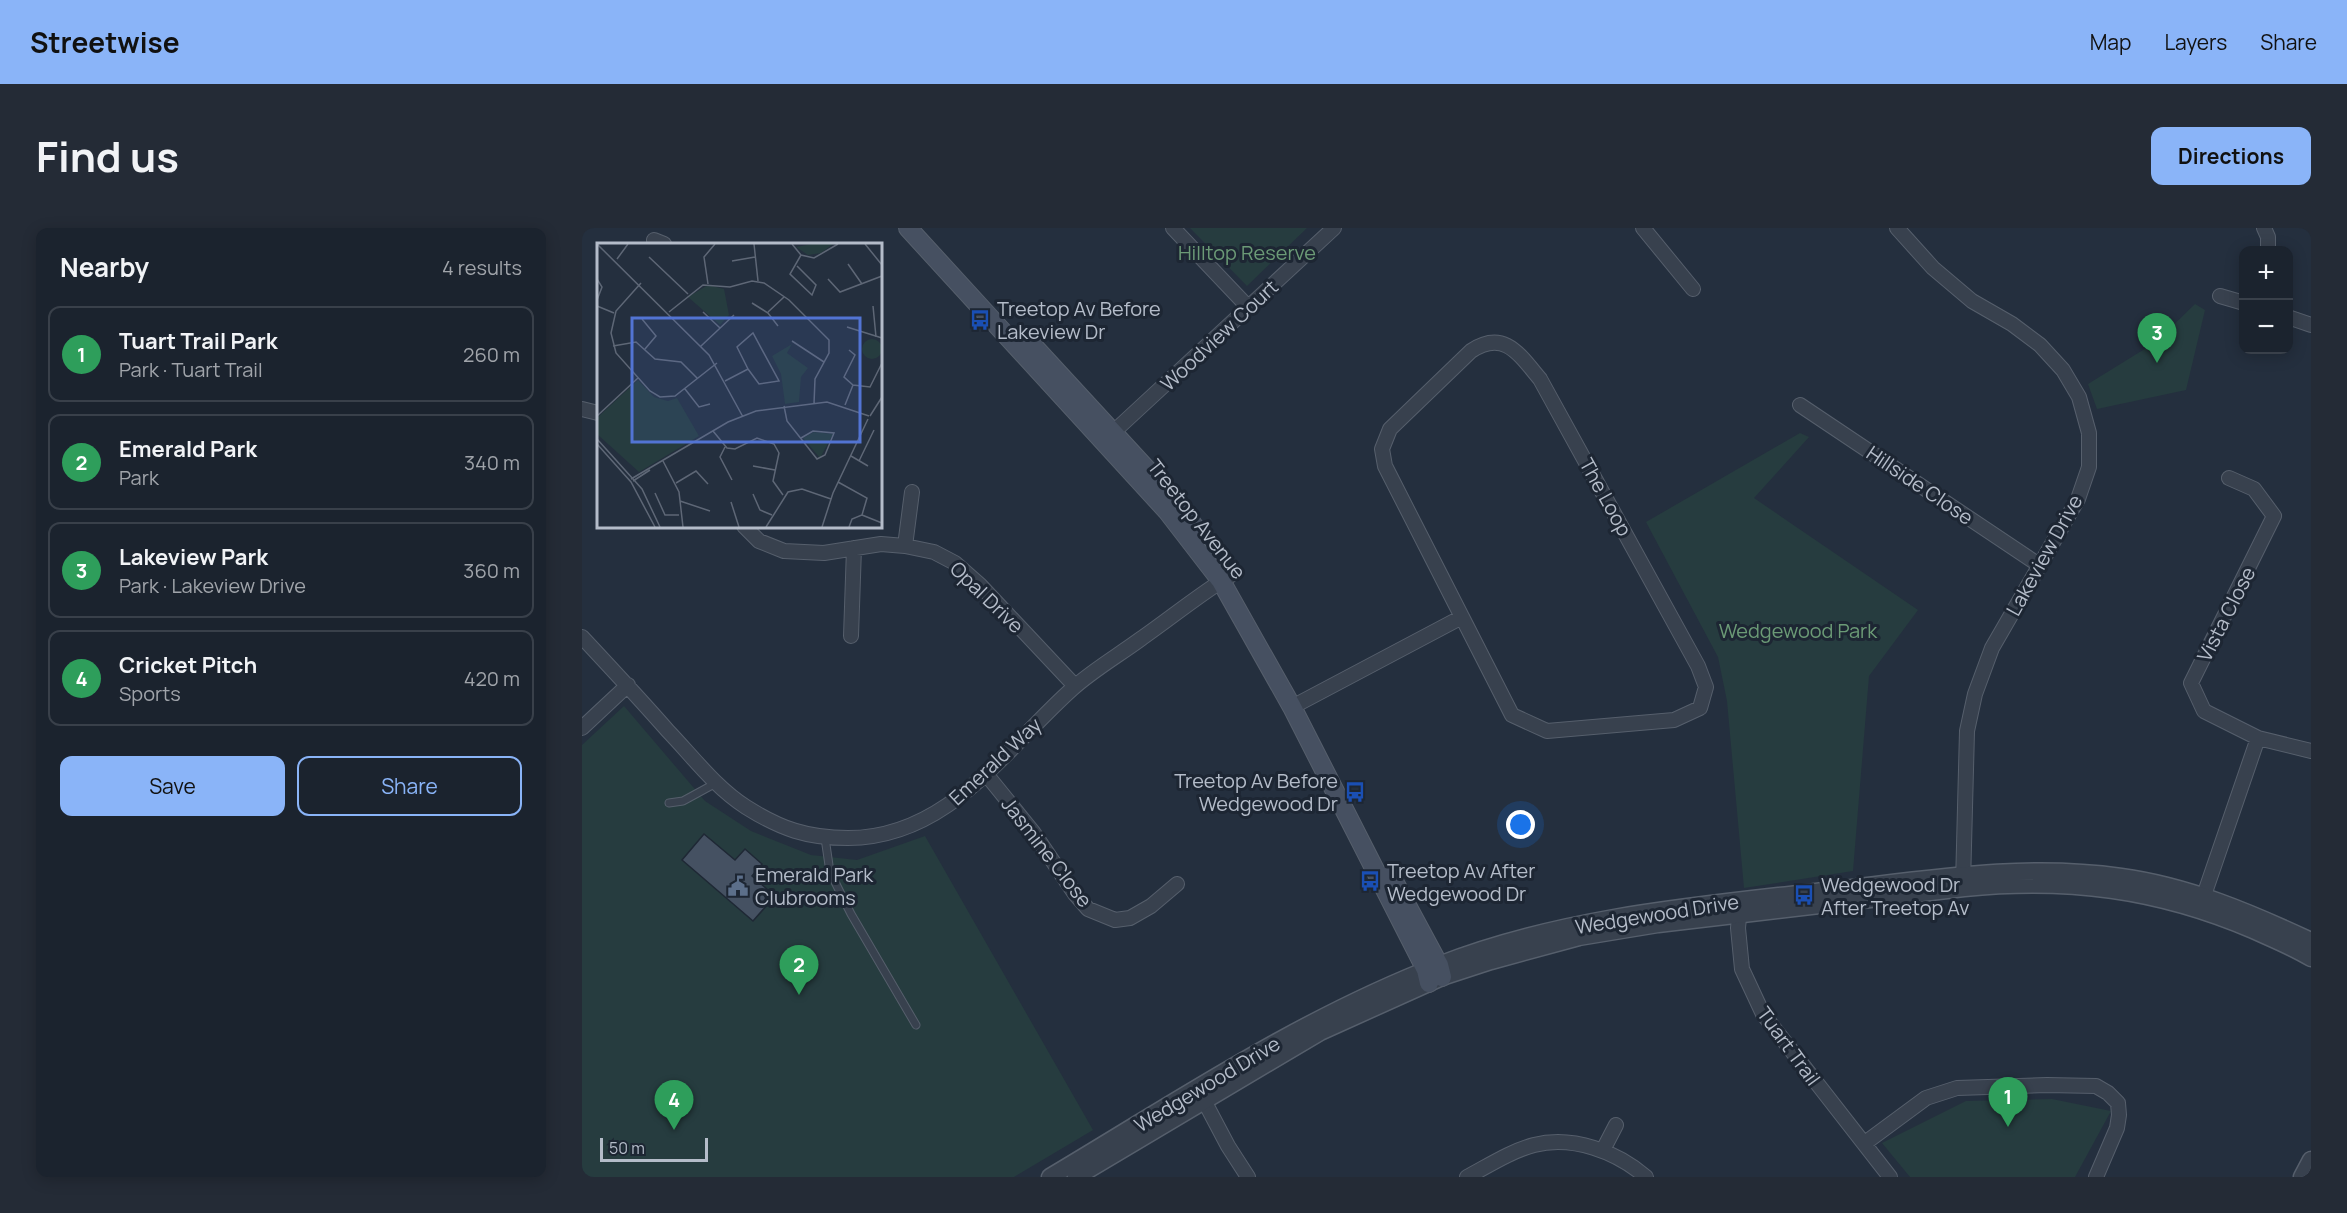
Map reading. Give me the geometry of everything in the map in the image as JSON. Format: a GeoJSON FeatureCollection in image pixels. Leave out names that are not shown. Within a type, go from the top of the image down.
{"type":"FeatureCollection","features":[{"type":"Feature","properties":{"kind":"main road","name":"Treetop Avenue"},"geometry":{"type":"LineString","coordinates":[[908,228],[1109,437],[1177,502],[1226,578],[1297,705],[1429,949],[1434,974]]}},
{"type":"Feature","properties":{"kind":"main road","name":"Treetop Avenue"},"geometry":{"type":"LineString","coordinates":[[924,228],[1109,437]]}},
{"type":"Feature","properties":{"kind":"street"},"geometry":{"type":"LineString","coordinates":[[1173,228],[1248,308]]}},
{"type":"Feature","properties":{"kind":"street","name":"Woodview Court"},"geometry":{"type":"LineString","coordinates":[[1109,437],[1334,228]]}},
{"type":"Feature","properties":{"kind":"street"},"geometry":{"type":"LineString","coordinates":[[1643,228],[1693,289]]}},
{"type":"Feature","properties":{"kind":"street","name":"Lakeview Drive"},"geometry":{"type":"LineString","coordinates":[[1897,228],[1933,268],[1972,301],[2012,324],[2040,345],[2063,370],[2079,397],[2089,433],[2089,467],[2078,499],[1992,648],[1975,694],[1967,731],[1963,882]]}},
{"type":"Feature","properties":{"kind":"street"},"geometry":{"type":"LineString","coordinates":[[2264,228],[2268,237],[2268,246]]}},
{"type":"Feature","properties":{"kind":"street"},"geometry":{"type":"LineString","coordinates":[[2220,296],[2239,302]]}},
{"type":"Feature","properties":{"kind":"street"},"geometry":{"type":"LineString","coordinates":[[2293,318],[2311,325]]}},
{"type":"Feature","properties":{"kind":"street","name":"The Loop"},"geometry":{"type":"LineString","coordinates":[[1484,342],[1502,343],[1513,349],[1540,379],[1698,666],[1706,687],[1700,708],[1674,720],[1547,731],[1512,715],[1462,617],[1385,466],[1382,449],[1390,429],[1471,351],[1484,342]]}},
{"type":"Feature","properties":{"kind":"street","name":"Hillside Close"},"geometry":{"type":"LineString","coordinates":[[1800,405],[2039,566]]}},
{"type":"Feature","properties":{"kind":"street"},"geometry":{"type":"LineString","coordinates":[[582,409],[597,413]]}},
{"type":"Feature","properties":{"kind":"street","name":"Vista Close"},"geometry":{"type":"LineString","coordinates":[[2229,478],[2254,489],[2274,516],[2191,683],[2204,711],[2258,738],[2311,751]]}},
{"type":"Feature","properties":{"kind":"street"},"geometry":{"type":"LineString","coordinates":[[905,546],[912,492]]}},
{"type":"Feature","properties":{"kind":"street","name":"Opal Drive"},"geometry":{"type":"LineString","coordinates":[[746,528],[759,541],[784,551],[824,553],[881,544],[934,552],[955,562],[980,585],[1074,686]]}},
{"type":"Feature","properties":{"kind":"street"},"geometry":{"type":"LineString","coordinates":[[851,636],[854,548]]}},
{"type":"Feature","properties":{"kind":"street","name":"Emerald Way"},"geometry":{"type":"LineString","coordinates":[[582,637],[716,783],[745,806],[798,833],[825,838],[860,838],[888,834],[949,806],[986,774],[1074,686],[1148,635],[1205,590],[1226,578]]}},
{"type":"Feature","properties":{"kind":"street"},"geometry":{"type":"LineString","coordinates":[[1297,705],[1462,617]]}},
{"type":"Feature","properties":{"kind":"street"},"geometry":{"type":"LineString","coordinates":[[582,728],[628,685]]}},
{"type":"Feature","properties":{"kind":"street"},"geometry":{"type":"LineString","coordinates":[[2201,902],[2258,738]]}},
{"type":"Feature","properties":{"kind":"street","name":"Jasmine Close"},"geometry":{"type":"LineString","coordinates":[[986,774],[1033,832],[1075,894],[1088,909],[1115,920],[1130,918],[1151,906],[1177,884]]}},
{"type":"Feature","properties":{"kind":"street","name":"Wedgewood Drive"},"geometry":{"type":"LineString","coordinates":[[1050,1177],[1320,1032],[1434,974],[1550,931],[1656,910],[1740,907],[1963,882],[2037,884],[2111,888],[2201,902],[2311,941]]}},
{"type":"Feature","properties":{"kind":"street","name":"Wedgewood Drive"},"geometry":{"type":"LineString","coordinates":[[2201,902],[2311,958]]}},
{"type":"Feature","properties":{"kind":"street","name":"Tuart Trail"},"geometry":{"type":"LineString","coordinates":[[1740,907],[1742,969],[1762,1014],[1890,1177]]}},
{"type":"Feature","properties":{"kind":"street"},"geometry":{"type":"LineString","coordinates":[[1865,1143],[1926,1098],[1957,1088],[2096,1086],[2118,1103],[2119,1115],[2118,1128],[2096,1177]]}},
{"type":"Feature","properties":{"kind":"street"},"geometry":{"type":"LineString","coordinates":[[1201,1095],[1228,1146],[1248,1177]]}},
{"type":"Feature","properties":{"kind":"street","name":"Wedgewood Drive"},"geometry":{"type":"LineString","coordinates":[[1076,1177],[1201,1095]]}},
{"type":"Feature","properties":{"kind":"street"},"geometry":{"type":"LineString","coordinates":[[1603,1150],[1616,1125]]}},
{"type":"Feature","properties":{"kind":"street"},"geometry":{"type":"LineString","coordinates":[[1467,1177],[1535,1145],[1567,1144],[1603,1150],[1634,1167],[1646,1177]]}},
{"type":"Feature","properties":{"kind":"street"},"geometry":{"type":"LineString","coordinates":[[2302,1177],[2311,1160]]}},
{"type":"Feature","properties":{"kind":"lane"},"geometry":{"type":"LineString","coordinates":[[669,803],[683,801],[716,783]]}},
{"type":"Feature","properties":{"kind":"lane"},"geometry":{"type":"LineString","coordinates":[[825,838],[830,872],[851,914],[916,1025]]}},
{"type":"Feature","properties":{"kind":"green space","name":"Hilltop Reserve"},"geometry":{"type":"Polygon","coordinates":[[[1190,228],[1307,228],[1247,286],[1190,228]]]}},
{"type":"Feature","properties":{"kind":"green space"},"geometry":{"type":"Polygon","coordinates":[[[2195,304],[2205,310],[2186,390],[2097,409],[2088,384],[2156,342],[2195,304]]]}},
{"type":"Feature","properties":{"kind":"green space","name":"Wedgewood Park"},"geometry":{"type":"Polygon","coordinates":[[[1800,433],[1809,437],[1754,498],[1918,610],[1869,676],[1853,871],[1744,888],[1727,701],[1718,657],[1646,522],[1800,433]]]}},
{"type":"Feature","properties":{"kind":"green space"},"geometry":{"type":"Polygon","coordinates":[[[624,706],[705,801],[751,831],[811,855],[857,860],[925,836],[1093,1130],[1014,1177],[582,1177],[582,745],[624,706]]]}},
{"type":"Feature","properties":{"kind":"green space"},"geometry":{"type":"Polygon","coordinates":[[[2052,1099],[2111,1111],[2075,1177],[1910,1177],[1882,1143],[1966,1101],[2052,1099]]]}},
{"type":"Feature","properties":{"kind":"building","name":"Emerald Park Clubrooms"},"geometry":{"type":"Polygon","coordinates":[[[704,834],[735,860],[745,849],[762,864],[752,876],[775,896],[753,921],[682,860],[704,834]]]}},
{"type":"Feature","properties":{"kind":"place","name":"Treetop Av Before Lakeview Dr"},"geometry":{"type":"Point","coordinates":[980,320]}},
{"type":"Feature","properties":{"kind":"place","name":"Lakeview Park"},"geometry":{"type":"Point","coordinates":[2157,363]}},
{"type":"Feature","properties":{"kind":"place","name":"Treetop Av Before Wedgewood Dr"},"geometry":{"type":"Point","coordinates":[1355,792]}},
{"type":"Feature","properties":{"kind":"place","name":"Treetop Av After Wedgewood Dr"},"geometry":{"type":"Point","coordinates":[1370,881]}},
{"type":"Feature","properties":{"kind":"place","name":"Emerald Park Clubrooms"},"geometry":{"type":"Point","coordinates":[738,886]}},
{"type":"Feature","properties":{"kind":"place","name":"Wedgewood Dr After Treetop Av"},"geometry":{"type":"Point","coordinates":[1804,895]}},
{"type":"Feature","properties":{"kind":"place","name":"Emerald Park"},"geometry":{"type":"Point","coordinates":[799,995]}},
{"type":"Feature","properties":{"kind":"place","name":"Tuart Trail Park"},"geometry":{"type":"Point","coordinates":[2008,1127]}},
{"type":"Feature","properties":{"kind":"place","name":"Cricket Pitch"},"geometry":{"type":"Point","coordinates":[674,1130]}}]}
